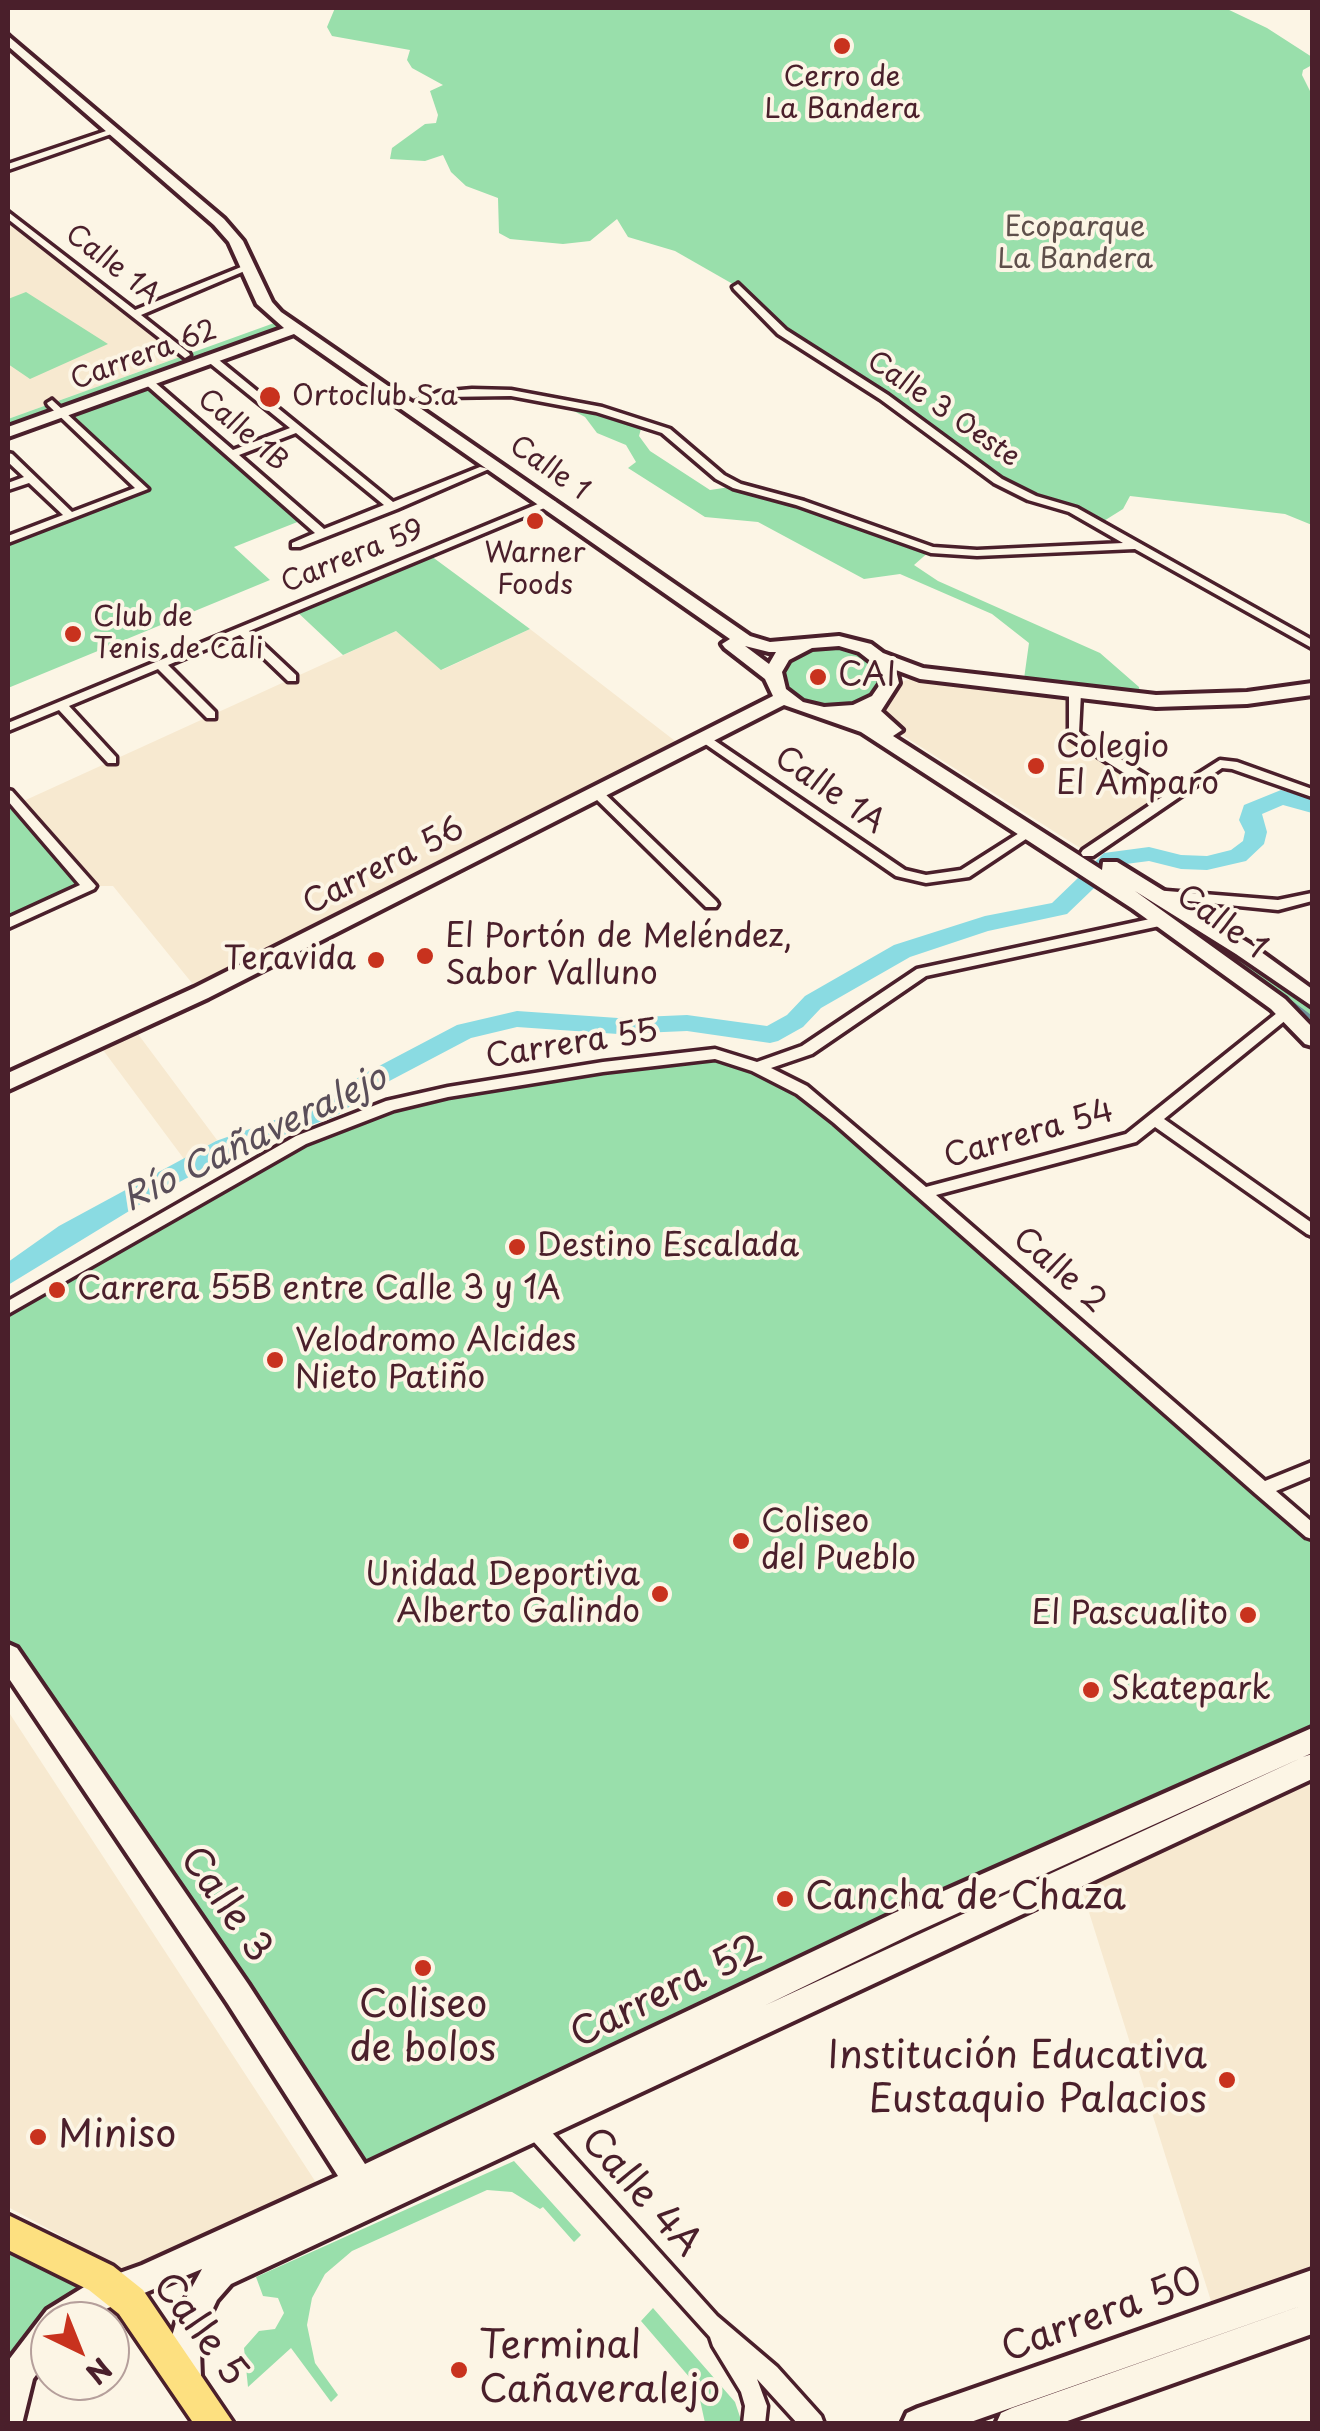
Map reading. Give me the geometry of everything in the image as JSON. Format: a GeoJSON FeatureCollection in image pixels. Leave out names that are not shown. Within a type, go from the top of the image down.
{"type":"FeatureCollection","features":[{"type":"Feature","properties":{"kind":"main road","name":"Calle 1"},"geometry":{"type":"LineString","coordinates":[[9,42],[219,222],[236,241],[266,304],[285,323],[484,469],[545,504],[744,640],[769,647],[798,646]]}},
{"type":"Feature","properties":{"kind":"main road","name":"Calle 1"},"geometry":{"type":"LineString","coordinates":[[285,323],[410,406],[772,675]]}},
{"type":"Feature","properties":{"kind":"main road","name":"Carrera 62"},"geometry":{"type":"LineString","coordinates":[[8,432],[186,355],[285,323]]}},
{"type":"Feature","properties":{"kind":"main road","name":"Carrera 62"},"geometry":{"type":"LineString","coordinates":[[8,419],[147,381],[210,358],[285,323]]}},
{"type":"Feature","properties":{"kind":"main road"},"geometry":{"type":"LineString","coordinates":[[931,675],[889,686],[875,702],[857,710],[830,713],[802,708],[784,698],[772,675],[779,658],[798,646],[823,641],[845,642],[908,671],[1075,693],[1195,702],[1311,691]]}},
{"type":"Feature","properties":{"kind":"main road"},"geometry":{"type":"LineString","coordinates":[[880,658],[889,672],[889,686]]}},
{"type":"Feature","properties":{"kind":"main road","name":"Carrera 56"},"geometry":{"type":"LineString","coordinates":[[8,1082],[201,993],[784,698]]}},
{"type":"Feature","properties":{"kind":"main road","name":"Calle 1"},"geometry":{"type":"LineString","coordinates":[[875,702],[872,713],[880,721],[1147,899],[1243,949],[1312,998]]}},
{"type":"Feature","properties":{"kind":"main road","name":"Calle 1"},"geometry":{"type":"LineString","coordinates":[[830,713],[856,720],[1029,832],[1089,859]]}},
{"type":"Feature","properties":{"kind":"main road","name":"Calle 1"},"geometry":{"type":"LineString","coordinates":[[1147,899],[1164,921],[1286,1012],[1312,1039]]}},
{"type":"Feature","properties":{"kind":"main road","name":"Calle 3"},"geometry":{"type":"LineString","coordinates":[[8,1656],[238,1994],[366,2192]]}},
{"type":"Feature","properties":{"kind":"main road","name":"Carrera 52"},"geometry":{"type":"LineString","coordinates":[[695,2038],[922,1915],[1312,1740]]}},
{"type":"Feature","properties":{"kind":"main road","name":"Carrera 52"},"geometry":{"type":"LineString","coordinates":[[95,2301],[366,2192],[695,2038],[1312,1766]]}},
{"type":"Feature","properties":{"kind":"main road","name":"Carrera 52"},"geometry":{"type":"LineString","coordinates":[[185,2377],[184,2350],[191,2320],[206,2288],[220,2273],[366,2192]]}},
{"type":"Feature","properties":{"kind":"main road","name":"Calle 5"},"geometry":{"type":"LineString","coordinates":[[8,2232],[101,2278],[131,2302],[216,2424]]}},
{"type":"Feature","properties":{"kind":"main road","name":"Carrera 50"},"geometry":{"type":"LineString","coordinates":[[918,2424],[1312,2286]]}},
{"type":"Feature","properties":{"kind":"main road","name":"Carrera 50"},"geometry":{"type":"LineString","coordinates":[[1012,2424],[1312,2318]]}},
{"type":"Feature","properties":{"kind":"main road"},"geometry":{"type":"LineString","coordinates":[[8,2419],[19,2372],[30,2357]]}},
{"type":"Feature","properties":{"kind":"street"},"geometry":{"type":"LineString","coordinates":[[8,156],[111,128]]}},
{"type":"Feature","properties":{"kind":"street"},"geometry":{"type":"LineString","coordinates":[[8,167],[111,128]]}},
{"type":"Feature","properties":{"kind":"street","name":"Calle 1A"},"geometry":{"type":"LineString","coordinates":[[8,215],[186,355]]}},
{"type":"Feature","properties":{"kind":"street"},"geometry":{"type":"LineString","coordinates":[[134,314],[249,267]]}},
{"type":"Feature","properties":{"kind":"street","name":"Calle 3 Oeste"},"geometry":{"type":"LineString","coordinates":[[738,287],[782,332],[884,397],[998,481],[1032,498],[1073,510],[1312,645]]}},
{"type":"Feature","properties":{"kind":"street"},"geometry":{"type":"LineString","coordinates":[[210,358],[393,507]]}},
{"type":"Feature","properties":{"kind":"street","name":"Calle 1B"},"geometry":{"type":"LineString","coordinates":[[147,381],[324,534]]}},
{"type":"Feature","properties":{"kind":"street"},"geometry":{"type":"LineString","coordinates":[[410,406],[443,394],[472,392],[511,393],[598,410],[666,431],[737,486],[800,503],[931,550],[977,554],[1136,546]]}},
{"type":"Feature","properties":{"kind":"street"},"geometry":{"type":"LineString","coordinates":[[8,540],[142,489],[56,408]]}},
{"type":"Feature","properties":{"kind":"street"},"geometry":{"type":"LineString","coordinates":[[232,454],[297,429]]}},
{"type":"Feature","properties":{"kind":"street"},"geometry":{"type":"LineString","coordinates":[[8,456],[70,516]]}},
{"type":"Feature","properties":{"kind":"street"},"geometry":{"type":"LineString","coordinates":[[296,545],[484,469]]}},
{"type":"Feature","properties":{"kind":"street"},"geometry":{"type":"LineString","coordinates":[[8,487],[31,478]]}},
{"type":"Feature","properties":{"kind":"street","name":"Carrera 59"},"geometry":{"type":"LineString","coordinates":[[8,726],[545,504]]}},
{"type":"Feature","properties":{"kind":"street"},"geometry":{"type":"LineString","coordinates":[[241,630],[292,678]]}},
{"type":"Feature","properties":{"kind":"street"},"geometry":{"type":"LineString","coordinates":[[160,664],[211,715]]}},
{"type":"Feature","properties":{"kind":"street"},"geometry":{"type":"LineString","coordinates":[[1075,693],[1073,735],[1172,797]]}},
{"type":"Feature","properties":{"kind":"street"},"geometry":{"type":"LineString","coordinates":[[61,704],[112,760]]}},
{"type":"Feature","properties":{"kind":"street","name":"Calle 1A"},"geometry":{"type":"LineString","coordinates":[[706,738],[886,864],[926,879],[964,874],[1029,832]]}},
{"type":"Feature","properties":{"kind":"street"},"geometry":{"type":"LineString","coordinates":[[1089,859],[1220,764],[1233,764],[1312,793]]}},
{"type":"Feature","properties":{"kind":"street"},"geometry":{"type":"LineString","coordinates":[[597,792],[711,904]]}},
{"type":"Feature","properties":{"kind":"street"},"geometry":{"type":"LineString","coordinates":[[8,923],[89,886],[12,799]]}},
{"type":"Feature","properties":{"kind":"street"},"geometry":{"type":"LineString","coordinates":[[1147,899],[1278,905],[1312,896]]}},
{"type":"Feature","properties":{"kind":"street"},"geometry":{"type":"LineString","coordinates":[[757,1067],[807,1050],[922,972],[1164,921]]}},
{"type":"Feature","properties":{"kind":"street","name":"Carrera 54"},"geometry":{"type":"LineString","coordinates":[[924,1192],[1131,1138],[1286,1012]]}},
{"type":"Feature","properties":{"kind":"street","name":"Carrera 55"},"geometry":{"type":"LineString","coordinates":[[8,1308],[301,1140],[391,1106],[448,1092],[670,1057],[715,1054],[757,1067]]}},
{"type":"Feature","properties":{"kind":"street","name":"Calle 2"},"geometry":{"type":"LineString","coordinates":[[757,1067],[802,1090],[924,1192],[1312,1532]]}},
{"type":"Feature","properties":{"kind":"street"},"geometry":{"type":"LineString","coordinates":[[1154,1119],[1312,1230]]}},
{"type":"Feature","properties":{"kind":"street"},"geometry":{"type":"LineString","coordinates":[[1262,1489],[1312,1468]]}},
{"type":"Feature","properties":{"kind":"street","name":"Calle 4A"},"geometry":{"type":"LineString","coordinates":[[526,2118],[710,2323],[770,2375],[813,2424]]}},
{"type":"Feature","properties":{"kind":"street","name":"Calle 4A"},"geometry":{"type":"LineString","coordinates":[[710,2323],[750,2387],[756,2406],[754,2424]]}},
{"type":"Feature","properties":{"kind":"shaded area"},"geometry":{"type":"Polygon","coordinates":[[[8,215],[185,355],[8,419],[8,215]]]}},
{"type":"Feature","properties":{"kind":"shaded area"},"geometry":{"type":"Polygon","coordinates":[[[530,629],[679,744],[196,988],[113,886],[89,886],[17,804],[396,631],[442,670],[530,629]]]}},
{"type":"Feature","properties":{"kind":"shaded area","name":"Colegio El Amparo"},"geometry":{"type":"Polygon","coordinates":[[[922,675],[1075,693],[1073,735],[1171,797],[1088,853],[880,721],[872,708],[889,686],[922,675]]]}},
{"type":"Feature","properties":{"kind":"shaded area"},"geometry":{"type":"Polygon","coordinates":[[[135,1030],[217,1140],[184,1159],[100,1046],[135,1030]]]}},
{"type":"Feature","properties":{"kind":"shaded area"},"geometry":{"type":"Polygon","coordinates":[[[8,1711],[317,2184],[123,2269],[8,2207],[8,1711]]]}},
{"type":"Feature","properties":{"kind":"shaded area","name":"Institución Educativa Eustaquio Palacios"},"geometry":{"type":"Polygon","coordinates":[[[1312,1766],[1312,2286],[1216,2317],[1077,1874],[1312,1766]]]}},
{"type":"Feature","properties":{"kind":"green space","name":"Ecoparque La Bandera"},"geometry":{"type":"Polygon","coordinates":[[[335,8],[1225,8],[1267,28],[1312,57],[1312,65],[1302,75],[1312,95],[1312,525],[1285,514],[1130,496],[1123,509],[1099,524],[998,481],[884,397],[782,332],[738,287],[675,251],[628,237],[617,219],[590,241],[563,244],[510,239],[499,233],[498,198],[466,186],[451,172],[443,155],[425,161],[390,159],[392,148],[425,124],[436,123],[438,115],[430,91],[443,85],[412,68],[407,60],[410,50],[332,36],[327,27],[335,8]]]}},
{"type":"Feature","properties":{"kind":"green space"},"geometry":{"type":"Polygon","coordinates":[[[26,292],[108,344],[30,379],[8,364],[8,299],[26,292]]]}},
{"type":"Feature","properties":{"kind":"green space","name":"Club de Tenis de Cali"},"geometry":{"type":"Polygon","coordinates":[[[277,322],[289,331],[148,381],[305,519],[234,547],[270,580],[8,688],[8,540],[141,489],[61,412],[8,432],[8,419],[277,322]]]}},
{"type":"Feature","properties":{"kind":"green space"},"geometry":{"type":"Polygon","coordinates":[[[557,402],[642,425],[639,436],[650,451],[710,490],[737,486],[800,503],[931,550],[914,565],[938,581],[1100,653],[1139,687],[1141,700],[1023,686],[1029,643],[992,614],[900,574],[864,579],[758,522],[705,517],[628,468],[636,462],[626,445],[597,433],[585,417],[557,402]]]}},
{"type":"Feature","properties":{"kind":"green space"},"geometry":{"type":"Polygon","coordinates":[[[427,553],[530,629],[441,670],[396,631],[343,655],[293,608],[427,553]]]}},
{"type":"Feature","properties":{"kind":"green space"},"geometry":{"type":"Polygon","coordinates":[[[823,641],[873,652],[889,686],[847,712],[788,701],[775,665],[823,641]]]}},
{"type":"Feature","properties":{"kind":"green space"},"geometry":{"type":"Polygon","coordinates":[[[8,794],[89,886],[8,923],[8,794]]]}},
{"type":"Feature","properties":{"kind":"green space"},"geometry":{"type":"Polygon","coordinates":[[[1179,910],[1312,999],[1312,1039],[1283,1008],[1164,921],[1179,910]]]}},
{"type":"Feature","properties":{"kind":"green space","name":"Unidad Deportiva Alberto Galindo"},"geometry":{"type":"Polygon","coordinates":[[[715,1054],[802,1090],[1312,1532],[1312,1740],[360,2182],[8,1656],[8,1308],[301,1140],[448,1092],[715,1054]]]}},
{"type":"Feature","properties":{"kind":"green space"},"geometry":{"type":"Polygon","coordinates":[[[514,2161],[581,2235],[574,2242],[543,2207],[540,2209],[512,2192],[487,2190],[352,2251],[325,2274],[312,2298],[307,2325],[315,2363],[338,2395],[331,2402],[291,2348],[248,2387],[244,2348],[259,2331],[275,2329],[284,2313],[278,2298],[263,2296],[256,2277],[514,2161]]]}},
{"type":"Feature","properties":{"kind":"green space"},"geometry":{"type":"Polygon","coordinates":[[[8,2247],[77,2279],[100,2295],[88,2301],[30,2301],[30,2360],[9,2400],[8,2419],[8,2247]]]}},
{"type":"Feature","properties":{"kind":"green space"},"geometry":{"type":"Polygon","coordinates":[[[653,2308],[735,2402],[742,2423],[705,2423],[697,2386],[641,2321],[653,2308]]]}},
{"type":"Feature","properties":{"kind":"waterway","name":"Río Cañaveralejo"},"geometry":{"type":"LineString","coordinates":[[8,1275],[68,1233],[148,1187],[225,1147],[328,1110],[370,1081],[465,1031],[517,1019],[618,1026],[687,1023],[770,1035],[795,1021],[813,1002],[902,951],[985,924],[1059,909],[1112,858],[1149,854],[1207,863],[1238,856],[1253,844],[1256,832],[1250,820],[1252,810],[1281,797],[1312,806]]}},
{"type":"Feature","properties":{"kind":"waterway"},"geometry":{"type":"LineString","coordinates":[[1171,915],[1199,933]]}},
{"type":"Feature","properties":{"kind":"waterway"},"geometry":{"type":"LineString","coordinates":[[1195,931],[1312,1018]]}},
{"type":"Feature","properties":{"kind":"place","name":"Cerro de La Bandera"},"geometry":{"type":"Point","coordinates":[842,46]}},
{"type":"Feature","properties":{"kind":"place","name":"Ortoclub S.a"},"geometry":{"type":"Point","coordinates":[270,397]}},
{"type":"Feature","properties":{"kind":"place","name":"Warner Foods"},"geometry":{"type":"Point","coordinates":[535,521]}},
{"type":"Feature","properties":{"kind":"place","name":"Club de Tenis de Cali"},"geometry":{"type":"Point","coordinates":[73,634]}},
{"type":"Feature","properties":{"kind":"place","name":"CAI"},"geometry":{"type":"Point","coordinates":[818,677]}},
{"type":"Feature","properties":{"kind":"place","name":"Colegio El Amparo"},"geometry":{"type":"Point","coordinates":[1036,766]}},
{"type":"Feature","properties":{"kind":"place","name":"El Portón de Meléndez, Sabor Valluno"},"geometry":{"type":"Point","coordinates":[425,956]}},
{"type":"Feature","properties":{"kind":"place","name":"Teravida"},"geometry":{"type":"Point","coordinates":[376,960]}},
{"type":"Feature","properties":{"kind":"place","name":"Destino Escalada"},"geometry":{"type":"Point","coordinates":[517,1247]}},
{"type":"Feature","properties":{"kind":"place","name":"Carrera 55B entre Calle 3 y 1A"},"geometry":{"type":"Point","coordinates":[57,1290]}},
{"type":"Feature","properties":{"kind":"place","name":"Velodromo Alcides Nieto Patiño"},"geometry":{"type":"Point","coordinates":[275,1360]}},
{"type":"Feature","properties":{"kind":"place","name":"Coliseo del Pueblo"},"geometry":{"type":"Point","coordinates":[741,1541]}},
{"type":"Feature","properties":{"kind":"place","name":"Unidad Deportiva Alberto Galindo"},"geometry":{"type":"Point","coordinates":[660,1594]}},
{"type":"Feature","properties":{"kind":"place","name":"El Pascualito"},"geometry":{"type":"Point","coordinates":[1248,1615]}},
{"type":"Feature","properties":{"kind":"place","name":"Skatepark"},"geometry":{"type":"Point","coordinates":[1091,1690]}},
{"type":"Feature","properties":{"kind":"place","name":"Cancha de Chaza"},"geometry":{"type":"Point","coordinates":[785,1899]}},
{"type":"Feature","properties":{"kind":"place","name":"Coliseo de bolos"},"geometry":{"type":"Point","coordinates":[423,1968]}},
{"type":"Feature","properties":{"kind":"place","name":"Institución Educativa Eustaquio Palacios"},"geometry":{"type":"Point","coordinates":[1227,2080]}},
{"type":"Feature","properties":{"kind":"place","name":"Miniso"},"geometry":{"type":"Point","coordinates":[38,2137]}},
{"type":"Feature","properties":{"kind":"place","name":"Terminal Cañaveralejo"},"geometry":{"type":"Point","coordinates":[459,2370]}}]}
